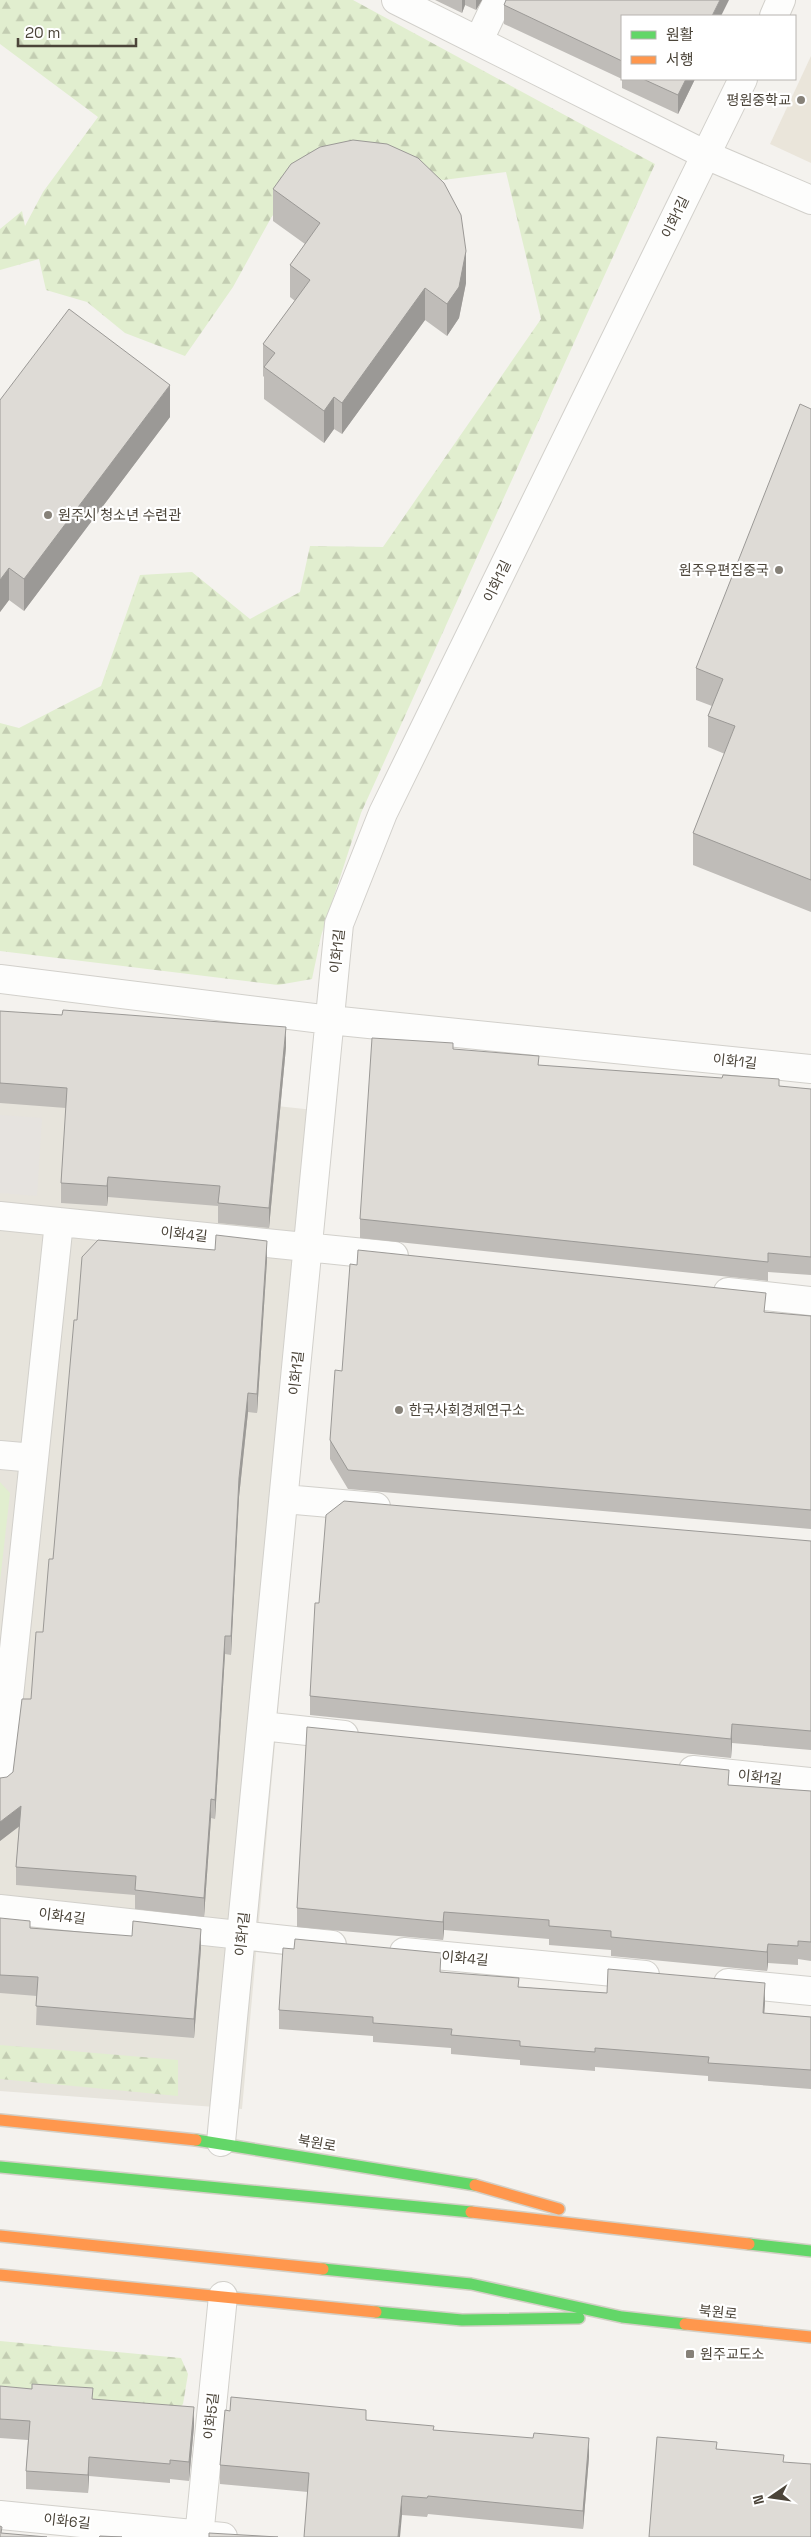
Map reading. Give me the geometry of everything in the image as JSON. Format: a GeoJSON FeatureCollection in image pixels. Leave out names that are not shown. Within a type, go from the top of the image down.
{"type":"FeatureCollection","features":[{"type":"Feature","properties":{"kind":"street"},"geometry":{"type":"LineString","coordinates":[[396,0],[706,155],[811,200]]}},
{"type":"Feature","properties":{"kind":"street"},"geometry":{"type":"LineString","coordinates":[[479,40],[498,0]]}},
{"type":"Feature","properties":{"kind":"street"},"geometry":{"type":"LineString","coordinates":[[774,15],[781,0]]}},
{"type":"Feature","properties":{"kind":"street","name":"이화1길"},"geometry":{"type":"LineString","coordinates":[[221,2142],[339,924],[383,813],[743,80]]}},
{"type":"Feature","properties":{"kind":"street","name":"이화1길"},"geometry":{"type":"LineString","coordinates":[[0,980],[330,1020],[811,1069]]}},
{"type":"Feature","properties":{"kind":"street","name":"이화4길"},"geometry":{"type":"LineString","coordinates":[[0,1216],[308,1246]]}},
{"type":"Feature","properties":{"kind":"street"},"geometry":{"type":"LineString","coordinates":[[0,1782],[4,1697],[34,1458],[59,1222]]}},
{"type":"Feature","properties":{"kind":"street"},"geometry":{"type":"LineString","coordinates":[[308,1246],[417,1258]]}},
{"type":"Feature","properties":{"kind":"street"},"geometry":{"type":"LineString","coordinates":[[702,1289],[811,1300]]}},
{"type":"Feature","properties":{"kind":"street"},"geometry":{"type":"LineString","coordinates":[[0,1455],[34,1458]]}},
{"type":"Feature","properties":{"kind":"street"},"geometry":{"type":"LineString","coordinates":[[284,1499],[403,1510]]}},
{"type":"Feature","properties":{"kind":"street"},"geometry":{"type":"LineString","coordinates":[[262,1726],[370,1737]]}},
{"type":"Feature","properties":{"kind":"street","name":"이화1길"},"geometry":{"type":"LineString","coordinates":[[664,1767],[811,1782]]}},
{"type":"Feature","properties":{"kind":"street","name":"이화4길"},"geometry":{"type":"LineString","coordinates":[[0,1909],[241,1936],[674,1978]]}},
{"type":"Feature","properties":{"kind":"street"},"geometry":{"type":"LineString","coordinates":[[703,1981],[811,1991]]}},
{"type":"Feature","properties":{"kind":"street","name":"북원로"},"geometry":{"type":"LineString","coordinates":[[0,2120],[221,2142],[486,2187],[623,2229]]}},
{"type":"Feature","properties":{"kind":"street","name":"북원로"},"geometry":{"type":"LineString","coordinates":[[0,2167],[623,2229],[811,2251]]}},
{"type":"Feature","properties":{"kind":"street","name":"북원로"},"geometry":{"type":"LineString","coordinates":[[0,2236],[471,2284],[622,2317],[811,2337]]}},
{"type":"Feature","properties":{"kind":"street","name":"북원로"},"geometry":{"type":"LineString","coordinates":[[0,2275],[462,2320],[622,2317]]}},
{"type":"Feature","properties":{"kind":"street","name":"이화5길"},"geometry":{"type":"LineString","coordinates":[[207,2536],[222,2296]]}},
{"type":"Feature","properties":{"kind":"street","name":"이화6길"},"geometry":{"type":"LineString","coordinates":[[0,2514],[207,2536]]}},
{"type":"Feature","properties":{"kind":"shaded area","name":"평원중학교"},"geometry":{"type":"Polygon","coordinates":[[[811,56],[811,163],[770,144],[811,56]]]}},
{"type":"Feature","properties":{"kind":"shaded area"},"geometry":{"type":"Polygon","coordinates":[[[0,1076],[332,1112],[242,2109],[0,2091],[0,1076]]]}},
{"type":"Feature","properties":{"kind":"shaded area"},"geometry":{"type":"Polygon","coordinates":[[[0,1115],[42,1118],[37,1196],[0,1193],[0,1115]]]}},
{"type":"Feature","properties":{"kind":"green space"},"geometry":{"type":"Polygon","coordinates":[[[0,0],[353,0],[655,164],[361,813],[321,936],[312,979],[278,985],[0,951],[0,723],[19,728],[101,686],[140,575],[192,572],[250,619],[300,592],[310,546],[383,547],[541,319],[506,172],[443,180],[353,158],[299,176],[271,218],[233,287],[185,356],[125,333],[87,302],[46,290],[39,259],[0,270],[0,229],[22,211],[25,226],[43,192],[98,117],[0,44],[0,0]]]}},
{"type":"Feature","properties":{"kind":"green space"},"geometry":{"type":"Polygon","coordinates":[[[0,1482],[10,1493],[0,1582],[0,1482]]]}},
{"type":"Feature","properties":{"kind":"green space"},"geometry":{"type":"Polygon","coordinates":[[[0,2045],[178,2060],[178,2096],[0,2079],[0,2045]]]}},
{"type":"Feature","properties":{"kind":"green space"},"geometry":{"type":"Polygon","coordinates":[[[0,2341],[181,2358],[188,2374],[183,2404],[177,2410],[0,2392],[0,2341]]]}},
{"type":"Feature","properties":{"kind":"building"},"geometry":{"type":"Polygon","coordinates":[[[506,0],[720,0],[712,15],[621,15],[621,61],[504,5],[506,0]]]}},
{"type":"Feature","properties":{"kind":"building"},"geometry":{"type":"Polygon","coordinates":[[[645,80],[686,80],[678,95],[645,80]]]}},
{"type":"Feature","properties":{"kind":"building"},"geometry":{"type":"Polygon","coordinates":[[[353,140],[387,144],[418,158],[444,183],[461,215],[466,251],[459,287],[447,304],[425,288],[342,403],[334,397],[324,411],[264,367],[275,353],[263,344],[310,280],[290,265],[320,223],[273,189],[291,164],[320,147],[353,140]]]}},
{"type":"Feature","properties":{"kind":"building","name":"원주시 청소년 수련관"},"geometry":{"type":"Polygon","coordinates":[[[69,309],[170,385],[24,579],[9,568],[0,580],[0,400],[69,309]]]}},
{"type":"Feature","properties":{"kind":"building","name":"원주우편집중국"},"geometry":{"type":"Polygon","coordinates":[[[800,404],[811,409],[811,880],[693,833],[735,726],[708,716],[723,679],[696,668],[800,404]]]}},
{"type":"Feature","properties":{"kind":"building"},"geometry":{"type":"Polygon","coordinates":[[[63,1010],[286,1027],[269,1208],[218,1203],[220,1186],[108,1177],[107,1186],[61,1183],[67,1088],[0,1083],[0,1011],[62,1015],[63,1010]]]}},
{"type":"Feature","properties":{"kind":"building"},"geometry":{"type":"Polygon","coordinates":[[[372,1038],[453,1043],[453,1049],[539,1056],[538,1065],[722,1078],[723,1075],[779,1079],[779,1086],[811,1089],[811,1257],[768,1253],[768,1262],[360,1219],[372,1038]]]}},
{"type":"Feature","properties":{"kind":"building"},"geometry":{"type":"Polygon","coordinates":[[[216,1235],[267,1241],[257,1394],[248,1393],[239,1478],[231,1636],[225,1636],[215,1800],[211,1799],[204,1898],[135,1890],[136,1876],[16,1867],[21,1806],[0,1822],[0,1778],[7,1777],[13,1772],[22,1699],[31,1699],[36,1632],[43,1632],[49,1559],[53,1559],[74,1320],[77,1320],[82,1257],[98,1240],[215,1250],[216,1235]]]}},
{"type":"Feature","properties":{"kind":"building"},"geometry":{"type":"Polygon","coordinates":[[[358,1250],[766,1293],[764,1312],[811,1316],[811,1510],[348,1470],[330,1440],[335,1370],[342,1371],[350,1264],[357,1265],[358,1250]]]}},
{"type":"Feature","properties":{"kind":"building"},"geometry":{"type":"Polygon","coordinates":[[[344,1501],[811,1541],[811,1731],[732,1724],[731,1739],[310,1696],[315,1603],[319,1603],[326,1515],[344,1501]]]}},
{"type":"Feature","properties":{"kind":"building"},"geometry":{"type":"Polygon","coordinates":[[[307,1727],[729,1770],[728,1785],[811,1791],[811,1942],[798,1941],[798,1946],[768,1944],[767,1952],[611,1937],[611,1931],[549,1926],[549,1920],[444,1912],[443,1922],[297,1908],[307,1727]]]}},
{"type":"Feature","properties":{"kind":"building"},"geometry":{"type":"Polygon","coordinates":[[[0,1918],[30,1921],[30,1928],[132,1936],[133,1921],[201,1929],[194,2019],[36,2006],[38,1977],[0,1975],[0,1918]]]}},
{"type":"Feature","properties":{"kind":"building"},"geometry":{"type":"Polygon","coordinates":[[[295,1939],[441,1953],[440,1972],[519,1978],[518,1987],[607,1993],[608,1969],[765,1983],[763,2013],[811,2017],[811,2070],[708,2063],[709,2057],[595,2048],[595,2052],[520,2046],[520,2041],[451,2035],[452,2029],[373,2023],[373,2017],[279,2010],[283,1948],[294,1949],[295,1939]]]}},
{"type":"Feature","properties":{"kind":"building"},"geometry":{"type":"Polygon","coordinates":[[[32,2384],[93,2388],[92,2399],[194,2407],[189,2462],[170,2460],[170,2464],[89,2457],[88,2475],[26,2471],[30,2421],[0,2419],[0,2386],[32,2389],[32,2384]]]}},
{"type":"Feature","properties":{"kind":"building"},"geometry":{"type":"Polygon","coordinates":[[[231,2397],[366,2410],[366,2420],[434,2426],[433,2430],[533,2438],[534,2433],[589,2438],[583,2511],[428,2496],[427,2498],[402,2496],[398,2537],[304,2537],[309,2473],[220,2465],[225,2410],[230,2411],[231,2397]]]}},
{"type":"Feature","properties":{"kind":"building"},"geometry":{"type":"Polygon","coordinates":[[[657,2437],[717,2442],[716,2449],[784,2455],[783,2462],[811,2464],[811,2537],[649,2537],[657,2437]]]}},
{"type":"Feature","properties":{"kind":"building"},"geometry":{"type":"Polygon","coordinates":[[[0,2526],[2,2527],[1,2533],[47,2537],[0,2537],[0,2526]]]}},
{"type":"Feature","properties":{"kind":"building"},"geometry":{"type":"Polygon","coordinates":[[[209,2533],[278,2537],[209,2537],[209,2533]]]}},
{"type":"Feature","properties":{"kind":"traffic: fast"},"geometry":{"type":"LineString","coordinates":[[196,2140],[475,2185]]}},
{"type":"Feature","properties":{"kind":"traffic: fast"},"geometry":{"type":"LineString","coordinates":[[0,2167],[471,2212]]}},
{"type":"Feature","properties":{"kind":"traffic: fast"},"geometry":{"type":"LineString","coordinates":[[749,2244],[811,2251]]}},
{"type":"Feature","properties":{"kind":"traffic: fast"},"geometry":{"type":"LineString","coordinates":[[323,2269],[471,2284],[622,2317],[685,2324]]}},
{"type":"Feature","properties":{"kind":"traffic: fast"},"geometry":{"type":"LineString","coordinates":[[376,2312],[462,2320],[579,2318]]}},
{"type":"Feature","properties":{"kind":"traffic: slow"},"geometry":{"type":"LineString","coordinates":[[0,2120],[196,2140]]}},
{"type":"Feature","properties":{"kind":"traffic: slow"},"geometry":{"type":"LineString","coordinates":[[475,2185],[559,2209]]}},
{"type":"Feature","properties":{"kind":"traffic: slow"},"geometry":{"type":"LineString","coordinates":[[471,2212],[749,2244]]}},
{"type":"Feature","properties":{"kind":"traffic: slow"},"geometry":{"type":"LineString","coordinates":[[0,2236],[323,2269]]}},
{"type":"Feature","properties":{"kind":"traffic: slow"},"geometry":{"type":"LineString","coordinates":[[0,2275],[376,2312]]}},
{"type":"Feature","properties":{"kind":"traffic: slow"},"geometry":{"type":"LineString","coordinates":[[685,2324],[811,2337]]}},
{"type":"Feature","properties":{"kind":"place","name":"평원중학교"},"geometry":{"type":"Point","coordinates":[801,100]}},
{"type":"Feature","properties":{"kind":"place","name":"원주시 청소년 수련관"},"geometry":{"type":"Point","coordinates":[48,515]}},
{"type":"Feature","properties":{"kind":"place","name":"원주우편집중국"},"geometry":{"type":"Point","coordinates":[779,570]}},
{"type":"Feature","properties":{"kind":"place","name":"한국사회경제연구소"},"geometry":{"type":"Point","coordinates":[399,1410]}},
{"type":"Feature","properties":{"kind":"place","name":"원주교도소"},"geometry":{"type":"Point","coordinates":[690,2354]}}]}
